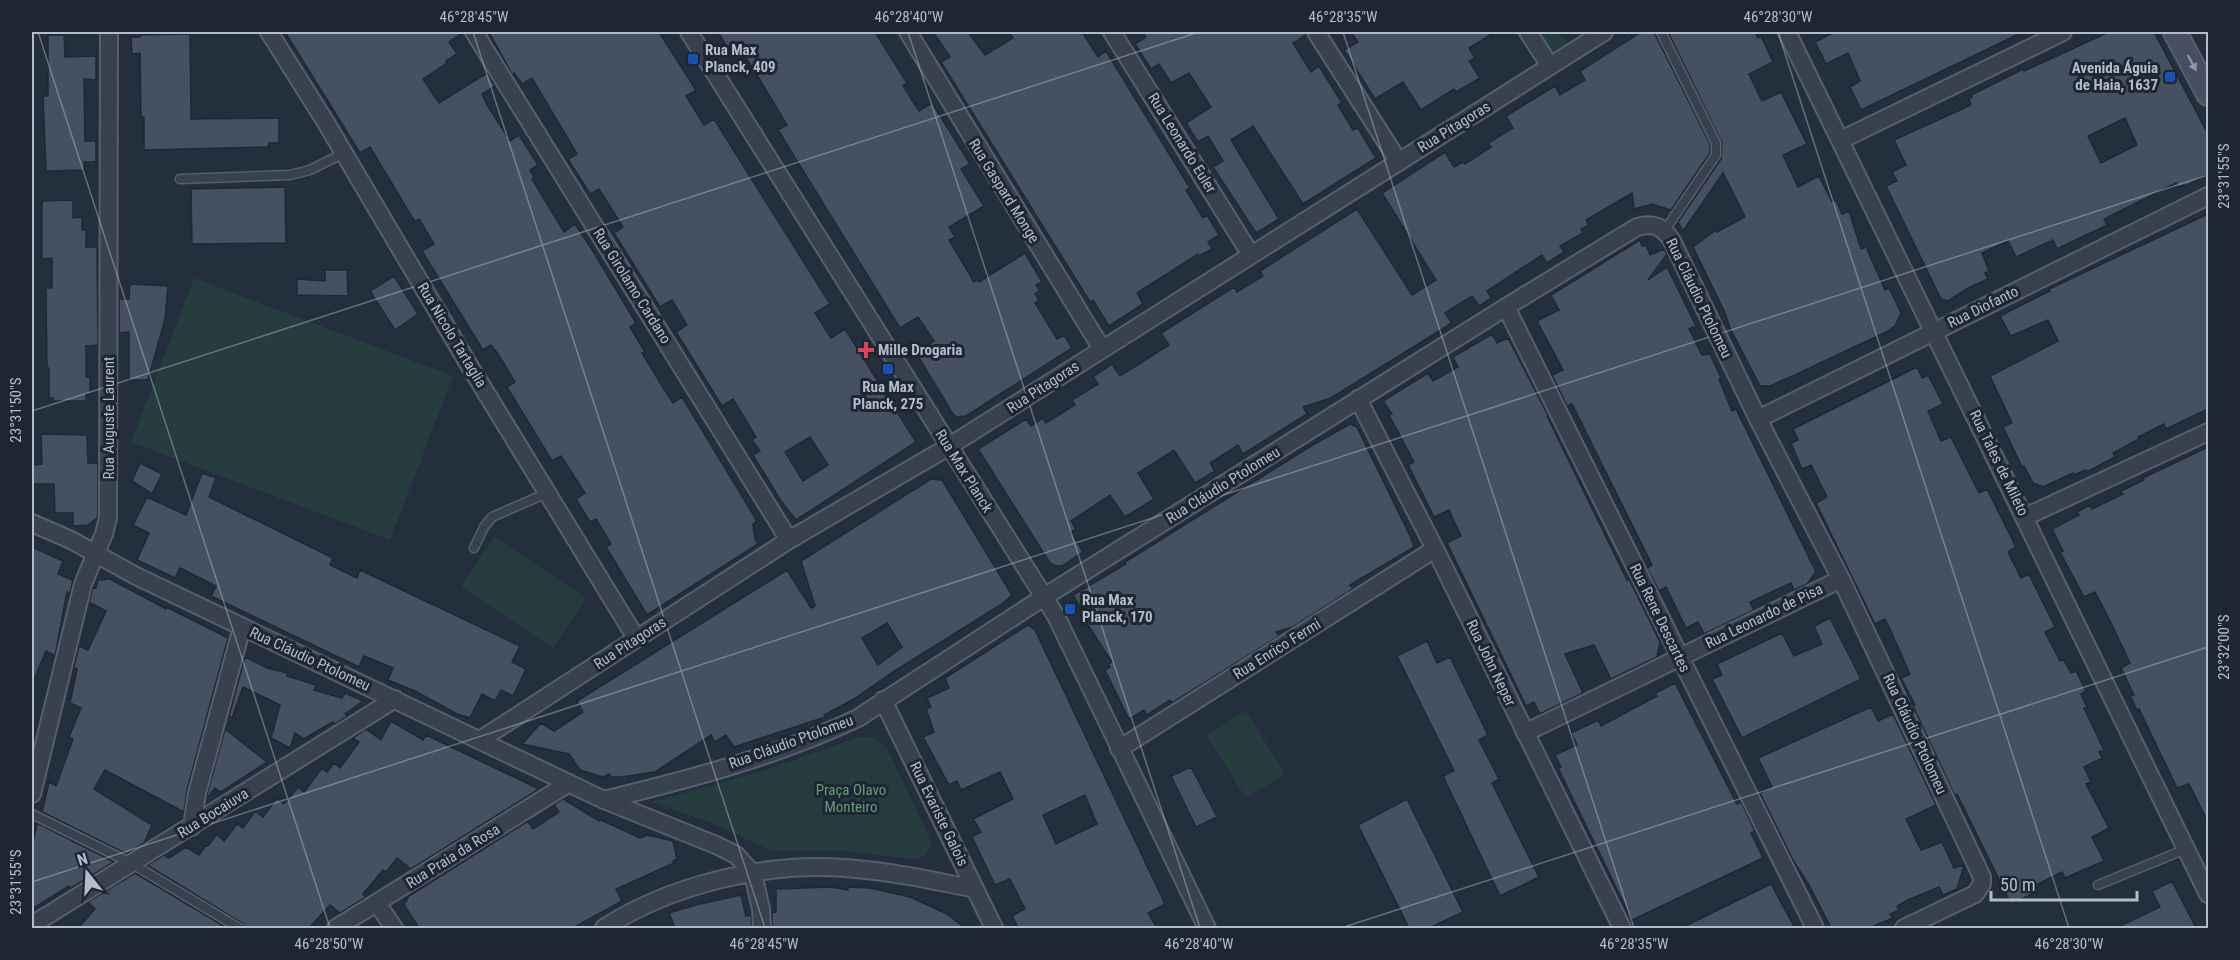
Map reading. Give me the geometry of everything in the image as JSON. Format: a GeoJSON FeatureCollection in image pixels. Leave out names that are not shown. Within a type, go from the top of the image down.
{"type":"FeatureCollection","features":[{"type":"Feature","properties":{"kind":"main road"},"geometry":{"type":"LineString","coordinates":[[2175,32],[2208,94]]}},
{"type":"Feature","properties":{"kind":"street","name":"Rua Auguste Laurent"},"geometry":{"type":"LineString","coordinates":[[32,794],[83,584],[104,534],[109,500],[109,32]]}},
{"type":"Feature","properties":{"kind":"street","name":"Rua Nicolo Tartaglia"},"geometry":{"type":"LineString","coordinates":[[269,32],[636,638]]}},
{"type":"Feature","properties":{"kind":"street","name":"Rua Girolamo Cardano"},"geometry":{"type":"LineString","coordinates":[[474,32],[789,540]]}},
{"type":"Feature","properties":{"kind":"street","name":"Rua Max Planck"},"geometry":{"type":"LineString","coordinates":[[689,32],[1056,616],[1207,928]]}},
{"type":"Feature","properties":{"kind":"street","name":"Rua Gaspard Monge"},"geometry":{"type":"LineString","coordinates":[[908,32],[1102,349]]}},
{"type":"Feature","properties":{"kind":"street","name":"Rua Leonardo Euler"},"geometry":{"type":"LineString","coordinates":[[1112,32],[1251,255]]}},
{"type":"Feature","properties":{"kind":"street"},"geometry":{"type":"LineString","coordinates":[[1317,32],[1399,162]]}},
{"type":"Feature","properties":{"kind":"street"},"geometry":{"type":"LineString","coordinates":[[1528,32],[1550,66]]}},
{"type":"Feature","properties":{"kind":"street","name":"Rua Pitagoras"},"geometry":{"type":"LineString","coordinates":[[480,740],[789,540],[948,447],[1604,32]]}},
{"type":"Feature","properties":{"kind":"street","name":"Rua Tales de Mileto"},"geometry":{"type":"LineString","coordinates":[[1788,32],[2208,894]]}},
{"type":"Feature","properties":{"kind":"street"},"geometry":{"type":"LineString","coordinates":[[1841,140],[2063,32]]}},
{"type":"Feature","properties":{"kind":"street","name":"Rua Diofanto"},"geometry":{"type":"LineString","coordinates":[[1758,419],[2208,196]]}},
{"type":"Feature","properties":{"kind":"street","name":"Rua Cláudio Ptolomeu"},"geometry":{"type":"LineString","coordinates":[[32,523],[71,540],[136,576],[604,800],[768,754],[858,718],[1044,597],[1506,307],[1637,227],[1647,224],[1657,225],[1665,230],[1758,419],[1841,579],[1982,877],[1982,884],[1975,894],[1904,928]]}},
{"type":"Feature","properties":{"kind":"street","name":"Rua Rene Descartes"},"geometry":{"type":"LineString","coordinates":[[1506,307],[1815,928]]}},
{"type":"Feature","properties":{"kind":"street","name":"Rua John Neper"},"geometry":{"type":"LineString","coordinates":[[1358,399],[1435,549],[1622,928]]}},
{"type":"Feature","properties":{"kind":"street"},"geometry":{"type":"LineString","coordinates":[[2025,517],[2208,432]]}},
{"type":"Feature","properties":{"kind":"street","name":"Rua Enrico Fermi"},"geometry":{"type":"LineString","coordinates":[[1119,749],[1435,549]]}},
{"type":"Feature","properties":{"kind":"street","name":"Rua Leonardo de Pisa"},"geometry":{"type":"LineString","coordinates":[[1525,733],[1841,579]]}},
{"type":"Feature","properties":{"kind":"street"},"geometry":{"type":"LineString","coordinates":[[192,827],[197,793],[242,627]]}},
{"type":"Feature","properties":{"kind":"street","name":"Rua Bocaiuva"},"geometry":{"type":"LineString","coordinates":[[32,925],[395,699]]}},
{"type":"Feature","properties":{"kind":"street","name":"Rua Evariste Galois"},"geometry":{"type":"LineString","coordinates":[[883,700],[994,928]]}},
{"type":"Feature","properties":{"kind":"street","name":"Rua Praia da Rosa"},"geometry":{"type":"LineString","coordinates":[[336,928],[569,783]]}},
{"type":"Feature","properties":{"kind":"street"},"geometry":{"type":"LineString","coordinates":[[604,800],[736,855],[753,874],[761,909],[762,928]]}},
{"type":"Feature","properties":{"kind":"street"},"geometry":{"type":"LineString","coordinates":[[604,928],[666,896],[713,882],[788,868],[843,868],[909,876],[975,889]]}},
{"type":"Feature","properties":{"kind":"street"},"geometry":{"type":"LineString","coordinates":[[377,903],[394,928]]}},
{"type":"Feature","properties":{"kind":"lane"},"geometry":{"type":"LineString","coordinates":[[1661,32],[1717,149],[1716,155],[1665,230]]}},
{"type":"Feature","properties":{"kind":"lane"},"geometry":{"type":"LineString","coordinates":[[180,179],[290,175],[309,170],[344,153]]}},
{"type":"Feature","properties":{"kind":"lane"},"geometry":{"type":"LineString","coordinates":[[474,548],[484,527],[492,517],[547,493]]}},
{"type":"Feature","properties":{"kind":"lane"},"geometry":{"type":"LineString","coordinates":[[32,814],[131,863],[239,928]]}},
{"type":"Feature","properties":{"kind":"lane"},"geometry":{"type":"LineString","coordinates":[[2098,885],[2186,849]]}},
{"type":"Feature","properties":{"kind":"green space"},"geometry":{"type":"Polygon","coordinates":[[[1528,32],[1560,32],[1573,51],[1550,66],[1528,32]]]}},
{"type":"Feature","properties":{"kind":"green space"},"geometry":{"type":"Polygon","coordinates":[[[194,278],[453,376],[390,540],[131,442],[194,278]]]}},
{"type":"Feature","properties":{"kind":"green space"},"geometry":{"type":"Polygon","coordinates":[[[494,537],[586,598],[553,648],[461,587],[494,537]]]}},
{"type":"Feature","properties":{"kind":"green space"},"geometry":{"type":"Polygon","coordinates":[[[1246,711],[1285,774],[1246,798],[1206,735],[1246,711]]]}},
{"type":"Feature","properties":{"kind":"green space","name":"Praça Olavo Monteiro"},"geometry":{"type":"Polygon","coordinates":[[[859,737],[875,737],[888,751],[929,836],[931,846],[924,856],[914,859],[843,851],[770,850],[709,822],[652,802],[760,772],[859,737]]]}},
{"type":"Feature","properties":{"kind":"building"},"geometry":{"type":"Polygon","coordinates":[[[285,32],[464,32],[449,42],[457,54],[423,79],[439,103],[487,73],[495,86],[482,94],[487,105],[510,141],[519,135],[538,165],[530,170],[534,178],[532,179],[564,232],[575,224],[591,248],[636,323],[630,327],[645,352],[642,353],[662,386],[673,403],[682,397],[757,521],[753,524],[758,544],[647,615],[606,547],[611,544],[596,519],[590,522],[576,499],[585,493],[561,456],[552,461],[507,387],[515,382],[498,354],[491,345],[483,350],[422,251],[434,244],[419,219],[415,222],[370,147],[360,153],[285,32]]]}},
{"type":"Feature","properties":{"kind":"building"},"geometry":{"type":"Polygon","coordinates":[[[489,32],[659,32],[696,90],[686,96],[704,125],[714,119],[830,304],[815,313],[831,338],[845,329],[916,442],[796,520],[781,501],[753,455],[760,451],[752,440],[756,437],[733,399],[722,406],[676,332],[687,325],[672,300],[660,307],[614,233],[623,227],[599,189],[590,194],[568,159],[577,154],[532,78],[522,84],[514,73],[512,74],[489,32]],[[810,437],[785,452],[803,481],[828,465],[810,437]]]}},
{"type":"Feature","properties":{"kind":"building"},"geometry":{"type":"Polygon","coordinates":[[[718,32],[875,32],[907,83],[903,86],[919,111],[932,103],[970,164],[961,169],[984,206],[949,227],[955,237],[949,240],[974,282],[977,280],[979,282],[1025,253],[1042,282],[1036,285],[1040,291],[1035,294],[1039,300],[1035,303],[1057,339],[1064,335],[1072,348],[966,416],[957,417],[953,414],[916,353],[934,341],[918,317],[900,328],[778,130],[787,125],[757,75],[741,50],[732,55],[718,32]]]}},
{"type":"Feature","properties":{"kind":"building"},"geometry":{"type":"Polygon","coordinates":[[[933,32],[968,32],[985,55],[1013,38],[1009,32],[1082,32],[1098,57],[1106,51],[1190,188],[1186,190],[1203,218],[1207,215],[1219,235],[1208,242],[1212,249],[1199,256],[1198,254],[1137,293],[1143,304],[1109,326],[1093,300],[1090,302],[941,62],[950,57],[933,32]]]}},
{"type":"Feature","properties":{"kind":"building"},"geometry":{"type":"Polygon","coordinates":[[[1142,32],[1306,32],[1306,35],[1293,43],[1311,72],[1319,66],[1342,103],[1338,105],[1353,130],[1358,128],[1376,158],[1303,204],[1253,126],[1231,140],[1279,219],[1256,233],[1213,167],[1223,161],[1208,136],[1198,142],[1186,123],[1211,107],[1189,73],[1171,83],[1159,64],[1151,69],[1135,44],[1146,37],[1142,32]]]}},
{"type":"Feature","properties":{"kind":"building"},"geometry":{"type":"Polygon","coordinates":[[[1351,32],[1495,32],[1469,48],[1475,58],[1469,61],[1480,78],[1456,92],[1454,89],[1421,110],[1403,82],[1375,99],[1344,50],[1358,42],[1351,32]]]}},
{"type":"Feature","properties":{"kind":"building"},"geometry":{"type":"Polygon","coordinates":[[[1641,32],[1654,32],[1710,144],[1710,153],[1671,210],[1652,204],[1634,209],[1632,193],[1586,220],[1589,225],[1581,229],[1583,233],[1560,246],[1564,252],[1547,263],[1542,255],[1487,291],[1491,298],[1479,306],[1472,296],[1445,313],[1452,323],[1331,398],[1303,407],[1307,414],[1243,454],[1238,445],[1210,463],[1215,471],[1195,483],[1174,450],[1138,473],[1154,499],[1125,517],[1110,495],[1071,521],[1076,529],[1071,532],[1083,552],[1062,566],[1050,563],[978,449],[1026,419],[1031,426],[1043,418],[1046,423],[1075,405],[1072,400],[1098,384],[1093,377],[1112,364],[1120,376],[1169,345],[1161,333],[1234,287],[1237,292],[1263,276],[1260,271],[1357,209],[1412,295],[1436,280],[1382,193],[1445,152],[1454,167],[1463,162],[1465,164],[1491,147],[1488,143],[1513,128],[1506,116],[1555,86],[1560,95],[1585,80],[1580,71],[1641,32]]]}},
{"type":"Feature","properties":{"kind":"building"},"geometry":{"type":"Polygon","coordinates":[[[1675,32],[1755,32],[1758,38],[1761,36],[1773,62],[1749,74],[1762,101],[1781,92],[1807,144],[1783,155],[1798,187],[1819,176],[1832,202],[1836,200],[1842,214],[1849,211],[1861,249],[1866,247],[1885,290],[1889,288],[1901,313],[1895,326],[1770,386],[1760,386],[1730,328],[1693,247],[1716,230],[1717,232],[1745,217],[1723,173],[1683,231],[1678,222],[1721,159],[1722,143],[1669,34],[1675,32]]]}},
{"type":"Feature","properties":{"kind":"building"},"geometry":{"type":"Polygon","coordinates":[[[1835,32],[2023,32],[1861,110],[1850,87],[1860,81],[1848,53],[1826,64],[1815,42],[1835,32]]]}},
{"type":"Feature","properties":{"kind":"building"},"geometry":{"type":"Polygon","coordinates":[[[2109,32],[2154,32],[2208,134],[2208,174],[2185,186],[2178,187],[2176,183],[2104,219],[2107,225],[2057,249],[2053,240],[2016,257],[2008,241],[1982,253],[1989,271],[1985,273],[1988,279],[1948,301],[1941,299],[1886,186],[1897,181],[1892,172],[1906,165],[1894,140],[1971,105],[1969,99],[1971,95],[2023,69],[2024,71],[2109,32]],[[2125,118],[2088,136],[2101,163],[2137,145],[2125,118]]]}},
{"type":"Feature","properties":{"kind":"building"},"geometry":{"type":"Polygon","coordinates":[[[190,34],[191,119],[279,118],[279,143],[269,143],[268,147],[144,150],[140,53],[132,54],[131,37],[190,34]]]}},
{"type":"Feature","properties":{"kind":"building"},"geometry":{"type":"Polygon","coordinates":[[[48,35],[64,35],[65,57],[96,56],[96,80],[84,79],[85,141],[96,141],[96,162],[84,162],[84,170],[46,171],[43,96],[48,96],[48,35]]]}},
{"type":"Feature","properties":{"kind":"building"},"geometry":{"type":"Polygon","coordinates":[[[285,187],[286,243],[192,244],[191,189],[285,187]]]}},
{"type":"Feature","properties":{"kind":"building"},"geometry":{"type":"Polygon","coordinates":[[[73,200],[73,218],[82,217],[82,230],[86,230],[86,247],[97,247],[98,345],[86,346],[86,377],[90,377],[90,394],[86,394],[86,401],[53,401],[53,398],[49,398],[49,368],[47,368],[46,288],[52,288],[52,258],[42,259],[42,201],[73,200]]]}},
{"type":"Feature","properties":{"kind":"building"},"geometry":{"type":"Polygon","coordinates":[[[2208,214],[2208,409],[2166,429],[2164,424],[2138,437],[2139,439],[2113,453],[2115,457],[2087,472],[2086,470],[2074,475],[2073,473],[2043,487],[2033,483],[2024,466],[2022,467],[2003,427],[2012,423],[1990,376],[2058,341],[2048,320],[2011,336],[2000,316],[2050,291],[2049,289],[2208,214]]]}},
{"type":"Feature","properties":{"kind":"building"},"geometry":{"type":"Polygon","coordinates":[[[1640,240],[1642,246],[1646,245],[1650,255],[1664,249],[1667,254],[1648,280],[1667,267],[1696,326],[1689,329],[1702,355],[1710,354],[1732,411],[1736,409],[1816,572],[1807,584],[1794,590],[1791,583],[1750,602],[1754,610],[1704,634],[1698,622],[1686,628],[1666,587],[1659,591],[1647,568],[1652,565],[1572,404],[1567,406],[1552,375],[1563,370],[1537,321],[1559,310],[1551,295],[1640,240]]]}},
{"type":"Feature","properties":{"kind":"building"},"geometry":{"type":"Polygon","coordinates":[[[325,270],[347,270],[348,296],[297,295],[297,279],[325,281],[325,270]]]}},
{"type":"Feature","properties":{"kind":"building"},"geometry":{"type":"Polygon","coordinates":[[[394,276],[418,314],[395,330],[370,291],[394,276]]]}},
{"type":"Feature","properties":{"kind":"building"},"geometry":{"type":"Polygon","coordinates":[[[130,284],[168,286],[165,319],[148,380],[129,380],[129,332],[119,333],[119,299],[129,299],[130,284]]]}},
{"type":"Feature","properties":{"kind":"building"},"geometry":{"type":"Polygon","coordinates":[[[1492,334],[1497,343],[1508,338],[1660,642],[1657,657],[1611,679],[1594,645],[1565,654],[1583,693],[1540,714],[1534,702],[1526,706],[1447,543],[1461,536],[1449,510],[1434,517],[1408,465],[1414,462],[1389,415],[1392,414],[1383,401],[1428,373],[1433,381],[1458,367],[1453,357],[1492,334]]]}},
{"type":"Feature","properties":{"kind":"building"},"geometry":{"type":"Polygon","coordinates":[[[1917,367],[1922,378],[1928,375],[1943,404],[1928,411],[1941,441],[1951,437],[1979,493],[1987,489],[2016,547],[2008,552],[2021,578],[2029,574],[2055,627],[2045,632],[2060,661],[2064,660],[2071,673],[2076,671],[2086,691],[2081,694],[2087,707],[2084,708],[2104,750],[2099,752],[2102,758],[2084,767],[2091,782],[2086,784],[2109,828],[2092,837],[2104,861],[2065,878],[2062,872],[2032,887],[2034,893],[2011,904],[1957,794],[1955,796],[1913,706],[1915,705],[1901,678],[1910,674],[1889,627],[1885,619],[1875,624],[1816,503],[1827,497],[1811,465],[1802,469],[1791,443],[1798,440],[1793,429],[1917,367]]]}},
{"type":"Feature","properties":{"kind":"building"},"geometry":{"type":"Polygon","coordinates":[[[1350,424],[1357,427],[1414,547],[1350,585],[1353,589],[1293,627],[1276,632],[1279,636],[1172,703],[1170,700],[1147,715],[1144,710],[1129,719],[1105,670],[1112,662],[1086,622],[1088,620],[1073,595],[1350,424]]]}},
{"type":"Feature","properties":{"kind":"building"},"geometry":{"type":"Polygon","coordinates":[[[41,434],[87,435],[88,463],[98,463],[98,517],[88,525],[73,526],[73,513],[55,513],[54,484],[32,484],[32,465],[42,464],[41,434]]]}},
{"type":"Feature","properties":{"kind":"building"},"geometry":{"type":"Polygon","coordinates":[[[2208,447],[2208,822],[2189,784],[2177,788],[2139,709],[2137,710],[2130,696],[2134,695],[2121,668],[2130,663],[2110,621],[2095,592],[2084,597],[2060,552],[2063,551],[2052,529],[2079,515],[2077,512],[2090,505],[2092,509],[2123,494],[2121,491],[2144,480],[2143,478],[2208,447]]]}},
{"type":"Feature","properties":{"kind":"building"},"geometry":{"type":"Polygon","coordinates":[[[140,463],[162,474],[152,494],[132,481],[140,463]]]}},
{"type":"Feature","properties":{"kind":"building"},"geometry":{"type":"Polygon","coordinates":[[[202,473],[216,478],[209,497],[333,558],[330,565],[357,578],[360,570],[520,646],[512,662],[526,669],[513,696],[501,690],[495,701],[482,694],[470,718],[457,714],[415,691],[388,680],[393,668],[364,656],[359,667],[211,596],[216,586],[180,568],[175,578],[137,560],[149,533],[133,525],[147,497],[186,515],[202,473]]]}},
{"type":"Feature","properties":{"kind":"building"},"geometry":{"type":"Polygon","coordinates":[[[931,479],[942,480],[1012,595],[1002,604],[854,699],[824,715],[825,717],[734,747],[726,735],[715,742],[711,735],[655,772],[621,777],[611,777],[609,774],[603,777],[580,770],[569,754],[522,744],[541,723],[554,731],[583,712],[577,701],[787,570],[811,608],[815,606],[801,561],[931,479]],[[887,623],[862,638],[878,665],[902,647],[887,623]]]}},
{"type":"Feature","properties":{"kind":"building"},"geometry":{"type":"Polygon","coordinates":[[[32,547],[63,561],[58,574],[73,580],[70,593],[67,592],[55,656],[46,651],[32,684],[32,547]]]}},
{"type":"Feature","properties":{"kind":"building"},"geometry":{"type":"Polygon","coordinates":[[[110,579],[228,638],[187,790],[184,812],[105,770],[94,789],[152,825],[144,843],[127,854],[42,812],[49,782],[56,786],[73,739],[69,737],[81,708],[70,703],[79,646],[88,650],[106,611],[89,602],[93,587],[96,588],[98,580],[110,579]]]}},
{"type":"Feature","properties":{"kind":"building"},"geometry":{"type":"Polygon","coordinates":[[[1830,618],[1861,679],[1742,738],[1712,679],[1722,675],[1717,664],[1782,633],[1794,656],[1822,644],[1814,626],[1830,618]]]}},
{"type":"Feature","properties":{"kind":"building"},"geometry":{"type":"Polygon","coordinates":[[[1028,625],[1035,630],[1165,904],[1148,913],[1157,928],[1018,928],[1012,916],[1025,909],[1010,879],[995,885],[972,837],[981,832],[973,819],[1013,799],[1000,772],[961,790],[957,781],[949,785],[923,737],[934,732],[926,709],[931,707],[927,698],[949,688],[945,678],[1028,625]],[[1085,795],[1043,815],[1056,844],[1097,824],[1085,795]]]}},
{"type":"Feature","properties":{"kind":"building"},"geometry":{"type":"Polygon","coordinates":[[[1427,641],[1437,663],[1450,657],[1488,735],[1479,740],[1499,779],[1492,783],[1539,877],[1500,896],[1443,776],[1454,771],[1397,656],[1427,641]]]}},
{"type":"Feature","properties":{"kind":"building"},"geometry":{"type":"Polygon","coordinates":[[[245,657],[267,668],[288,673],[287,676],[316,685],[314,690],[342,698],[345,693],[363,701],[345,714],[348,716],[304,739],[295,733],[290,748],[271,738],[280,705],[243,687],[232,718],[229,716],[245,657]]]}},
{"type":"Feature","properties":{"kind":"building"},"geometry":{"type":"Polygon","coordinates":[[[1675,683],[1737,804],[1741,802],[1755,831],[1751,833],[1763,858],[1632,920],[1558,768],[1561,767],[1555,755],[1577,745],[1571,733],[1598,720],[1601,726],[1657,696],[1655,693],[1675,683]]]}},
{"type":"Feature","properties":{"kind":"building"},"geometry":{"type":"Polygon","coordinates":[[[1871,707],[1878,721],[1893,714],[1936,805],[1906,819],[1921,850],[1942,842],[1954,868],[1964,865],[1957,889],[1943,895],[1939,887],[1908,900],[1897,906],[1899,910],[1890,914],[1893,918],[1869,928],[1831,928],[1809,885],[1794,862],[1760,793],[1772,787],[1758,758],[1871,707]]]}},
{"type":"Feature","properties":{"kind":"building"},"geometry":{"type":"Polygon","coordinates":[[[391,721],[423,740],[426,735],[539,789],[411,869],[397,858],[386,872],[383,870],[363,894],[366,897],[340,913],[330,905],[309,928],[245,928],[242,923],[147,865],[164,855],[169,858],[186,847],[199,855],[217,834],[224,841],[237,824],[243,828],[255,811],[263,817],[277,798],[284,804],[298,787],[304,792],[322,768],[327,772],[334,763],[340,768],[359,742],[353,738],[366,729],[381,740],[391,721]]]}},
{"type":"Feature","properties":{"kind":"building"},"geometry":{"type":"Polygon","coordinates":[[[225,729],[267,762],[221,792],[215,788],[209,796],[207,795],[225,729]]]}},
{"type":"Feature","properties":{"kind":"building"},"geometry":{"type":"Polygon","coordinates":[[[1191,767],[1217,817],[1196,827],[1171,776],[1191,767]]]}},
{"type":"Feature","properties":{"kind":"building"},"geometry":{"type":"Polygon","coordinates":[[[563,799],[599,821],[640,838],[647,835],[673,841],[677,859],[673,861],[674,863],[616,889],[622,901],[573,928],[419,928],[404,905],[409,896],[528,821],[533,829],[559,812],[554,805],[563,799]]]}},
{"type":"Feature","properties":{"kind":"building"},"geometry":{"type":"Polygon","coordinates":[[[1407,799],[1463,912],[1429,928],[1409,928],[1358,825],[1407,799]]]}},
{"type":"Feature","properties":{"kind":"building"},"geometry":{"type":"Polygon","coordinates":[[[37,824],[114,862],[32,909],[32,847],[37,824]]]}},
{"type":"Feature","properties":{"kind":"building"},"geometry":{"type":"Polygon","coordinates":[[[135,873],[227,928],[78,928],[95,909],[88,902],[135,873]]]}},
{"type":"Feature","properties":{"kind":"building"},"geometry":{"type":"Polygon","coordinates":[[[2172,881],[2196,928],[2116,928],[2160,907],[2152,891],[2172,881]]]}},
{"type":"Feature","properties":{"kind":"building"},"geometry":{"type":"Polygon","coordinates":[[[1771,884],[1795,928],[1681,928],[1771,884]]]}},
{"type":"Feature","properties":{"kind":"building"},"geometry":{"type":"Polygon","coordinates":[[[831,887],[848,890],[847,887],[870,888],[910,897],[947,914],[965,928],[772,928],[772,913],[776,912],[776,889],[831,887]]]}},
{"type":"Feature","properties":{"kind":"building"},"geometry":{"type":"Polygon","coordinates":[[[741,895],[746,916],[751,915],[752,928],[675,928],[669,913],[696,905],[741,895]]]}},
{"type":"Feature","properties":{"kind":"place","name":"Rua Max Planck, 409"},"geometry":{"type":"Point","coordinates":[693,59]}},
{"type":"Feature","properties":{"kind":"place","name":"Avenida Águia de Haia, 1637"},"geometry":{"type":"Point","coordinates":[2170,77]}},
{"type":"Feature","properties":{"kind":"place","name":"Mille Drogaria"},"geometry":{"type":"Point","coordinates":[866,350]}},
{"type":"Feature","properties":{"kind":"place","name":"Rua Max Planck, 275"},"geometry":{"type":"Point","coordinates":[888,369]}},
{"type":"Feature","properties":{"kind":"place","name":"Rua Max Planck, 170"},"geometry":{"type":"Point","coordinates":[1070,609]}}]}
